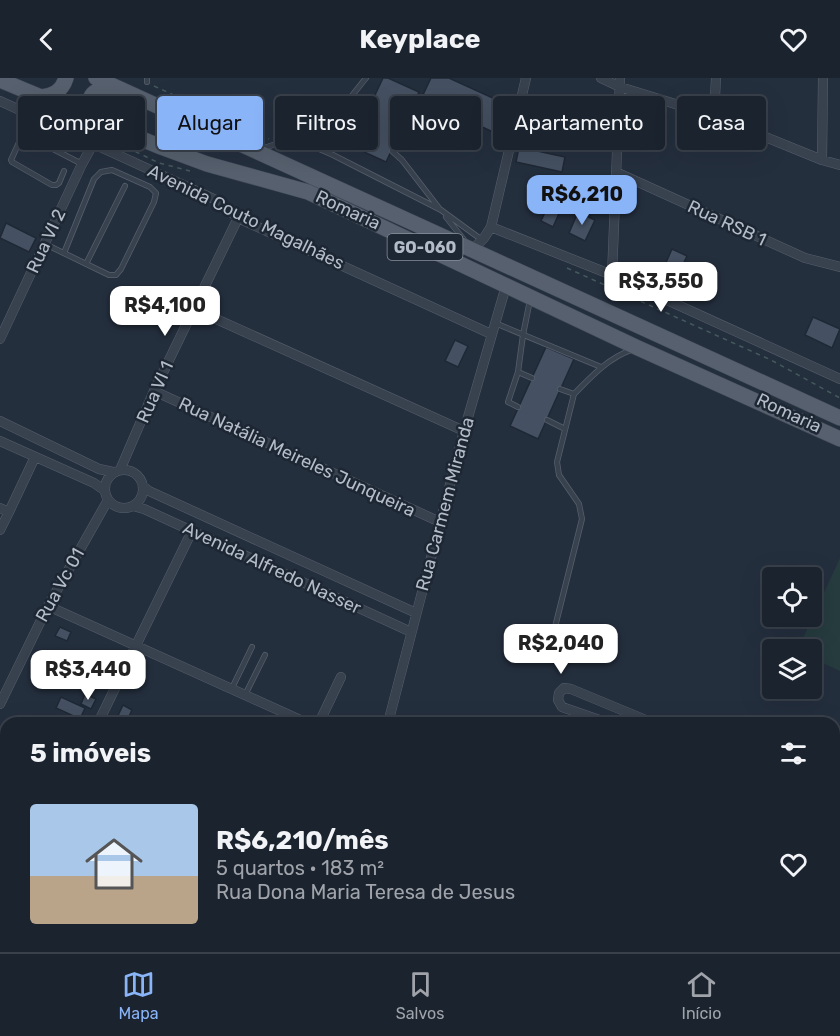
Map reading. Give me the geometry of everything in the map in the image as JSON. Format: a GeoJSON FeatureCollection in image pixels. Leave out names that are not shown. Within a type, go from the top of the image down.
{"type":"FeatureCollection","features":[{"type":"Feature","properties":{"kind":"main road"},"geometry":{"type":"LineString","coordinates":[[47,96],[59,91],[66,78]]}},
{"type":"Feature","properties":{"kind":"main road","name":"GO-060"},"geometry":{"type":"LineString","coordinates":[[96,78],[256,151],[477,245],[840,418]]}},
{"type":"Feature","properties":{"kind":"main road","name":"GO-060"},"geometry":{"type":"LineString","coordinates":[[0,80],[38,96]]}},
{"type":"Feature","properties":{"kind":"main road"},"geometry":{"type":"LineString","coordinates":[[92,96],[103,87],[116,88]]}},
{"type":"Feature","properties":{"kind":"main road","name":"GO-060"},"geometry":{"type":"LineString","coordinates":[[145,142],[207,164],[308,192],[638,348],[840,439]]}},
{"type":"Feature","properties":{"kind":"street"},"geometry":{"type":"LineString","coordinates":[[477,245],[491,227],[526,78]]}},
{"type":"Feature","properties":{"kind":"street"},"geometry":{"type":"LineString","coordinates":[[601,78],[620,82],[677,103]]}},
{"type":"Feature","properties":{"kind":"street"},"geometry":{"type":"LineString","coordinates":[[715,96],[716,78]]}},
{"type":"Feature","properties":{"kind":"street"},"geometry":{"type":"LineString","coordinates":[[822,78],[822,160]]}},
{"type":"Feature","properties":{"kind":"street"},"geometry":{"type":"LineString","coordinates":[[612,275],[620,82]]}},
{"type":"Feature","properties":{"kind":"street","name":"Avenida Couto Magalhães"},"geometry":{"type":"LineString","coordinates":[[0,101],[18,109]]}},
{"type":"Feature","properties":{"kind":"street"},"geometry":{"type":"LineString","coordinates":[[766,137],[840,165]]}},
{"type":"Feature","properties":{"kind":"street","name":"Rua VI 2"},"geometry":{"type":"LineString","coordinates":[[0,339],[90,150]]}},
{"type":"Feature","properties":{"kind":"street","name":"Avenida Couto Magalhães"},"geometry":{"type":"LineString","coordinates":[[106,150],[216,200],[238,218],[491,334]]}},
{"type":"Feature","properties":{"kind":"street","name":"Rua RSB 1"},"geometry":{"type":"LineString","coordinates":[[616,172],[805,258],[840,267]]}},
{"type":"Feature","properties":{"kind":"street","name":"Rua VI 1"},"geometry":{"type":"LineString","coordinates":[[117,471],[238,218]]}},
{"type":"Feature","properties":{"kind":"street"},"geometry":{"type":"LineString","coordinates":[[491,227],[612,275],[840,379]]}},
{"type":"Feature","properties":{"kind":"street","name":"Rua Carmem Miranda"},"geometry":{"type":"LineString","coordinates":[[390,717],[464,431],[506,286]]}},
{"type":"Feature","properties":{"kind":"street"},"geometry":{"type":"LineString","coordinates":[[194,309],[464,431]]}},
{"type":"Feature","properties":{"kind":"street","name":"Rua Natália Meireles Junqueira"},"geometry":{"type":"LineString","coordinates":[[154,391],[440,522]]}},
{"type":"Feature","properties":{"kind":"street"},"geometry":{"type":"LineString","coordinates":[[0,422],[99,469],[117,471],[124,469],[134,472],[143,486],[143,494],[133,506],[120,508],[112,505],[94,483],[0,441]]}},
{"type":"Feature","properties":{"kind":"street"},"geometry":{"type":"LineString","coordinates":[[51,464],[58,449]]}},
{"type":"Feature","properties":{"kind":"street"},"geometry":{"type":"LineString","coordinates":[[0,530],[4,510],[35,456]]}},
{"type":"Feature","properties":{"kind":"street"},"geometry":{"type":"LineString","coordinates":[[106,495],[105,481],[117,471]]}},
{"type":"Feature","properties":{"kind":"street","name":"Avenida Alfredo Nasser"},"geometry":{"type":"LineString","coordinates":[[143,486],[149,492],[416,613]]}},
{"type":"Feature","properties":{"kind":"street","name":"Rua Vc 01"},"geometry":{"type":"LineString","coordinates":[[0,704],[106,495]]}},
{"type":"Feature","properties":{"kind":"street","name":"Avenida Alfredo Nasser"},"geometry":{"type":"LineString","coordinates":[[133,506],[144,508],[411,632]]}},
{"type":"Feature","properties":{"kind":"street"},"geometry":{"type":"LineString","coordinates":[[101,717],[192,531]]}},
{"type":"Feature","properties":{"kind":"street"},"geometry":{"type":"LineString","coordinates":[[48,606],[245,695],[287,717]]}},
{"type":"Feature","properties":{"kind":"street"},"geometry":{"type":"LineString","coordinates":[[322,717],[341,677]]}},
{"type":"Feature","properties":{"kind":"street"},"geometry":{"type":"LineString","coordinates":[[591,717],[562,707],[558,700],[559,693],[564,688],[571,689],[639,717]]}},
{"type":"Feature","properties":{"kind":"lane"},"geometry":{"type":"LineString","coordinates":[[352,96],[366,78]]}},
{"type":"Feature","properties":{"kind":"lane"},"geometry":{"type":"LineString","coordinates":[[63,171],[59,183],[52,185],[14,164],[11,159],[23,135],[82,164]]}},
{"type":"Feature","properties":{"kind":"lane"},"geometry":{"type":"LineString","coordinates":[[256,151],[275,144]]}},
{"type":"Feature","properties":{"kind":"lane"},"geometry":{"type":"LineString","coordinates":[[322,150],[441,210],[477,245]]}},
{"type":"Feature","properties":{"kind":"lane"},"geometry":{"type":"LineString","coordinates":[[392,151],[402,160],[441,210],[477,245]]}},
{"type":"Feature","properties":{"kind":"lane"},"geometry":{"type":"LineString","coordinates":[[45,244],[109,275],[116,275],[121,269],[156,194],[150,187],[112,170],[101,172],[94,179],[64,253]]}},
{"type":"Feature","properties":{"kind":"lane"},"geometry":{"type":"LineString","coordinates":[[86,264],[125,186]]}},
{"type":"Feature","properties":{"kind":"lane"},"geometry":{"type":"LineString","coordinates":[[518,407],[508,402],[518,372],[531,297]]}},
{"type":"Feature","properties":{"kind":"lane"},"geometry":{"type":"LineString","coordinates":[[495,323],[601,367]]}},
{"type":"Feature","properties":{"kind":"lane"},"geometry":{"type":"LineString","coordinates":[[553,635],[582,519],[579,504],[559,475],[558,462],[574,394],[601,367],[625,352],[638,348]]}},
{"type":"Feature","properties":{"kind":"lane"},"geometry":{"type":"LineString","coordinates":[[518,372],[532,378]]}},
{"type":"Feature","properties":{"kind":"lane"},"geometry":{"type":"LineString","coordinates":[[560,389],[574,394]]}},
{"type":"Feature","properties":{"kind":"lane"},"geometry":{"type":"LineString","coordinates":[[547,420],[565,429]]}},
{"type":"Feature","properties":{"kind":"lane"},"geometry":{"type":"LineString","coordinates":[[232,689],[252,647]]}},
{"type":"Feature","properties":{"kind":"lane"},"geometry":{"type":"LineString","coordinates":[[245,695],[265,655]]}},
{"type":"Feature","properties":{"kind":"path"},"geometry":{"type":"LineString","coordinates":[[147,80],[275,142]]}},
{"type":"Feature","properties":{"kind":"path"},"geometry":{"type":"LineString","coordinates":[[136,150],[159,163],[194,172]]}},
{"type":"Feature","properties":{"kind":"path"},"geometry":{"type":"LineString","coordinates":[[560,264],[771,360],[840,398]]}},
{"type":"Feature","properties":{"kind":"green space"},"geometry":{"type":"Polygon","coordinates":[[[840,558],[840,671],[822,663],[822,639],[803,639],[808,627],[822,627],[822,597],[840,558]]]}},
{"type":"Feature","properties":{"kind":"building"},"geometry":{"type":"Polygon","coordinates":[[[383,78],[388,78],[419,92],[417,96],[390,96],[392,150],[386,162],[360,150],[378,150],[378,96],[375,96],[383,78]]]}},
{"type":"Feature","properties":{"kind":"building"},"geometry":{"type":"Polygon","coordinates":[[[431,78],[449,78],[493,98],[493,132],[481,126],[481,96],[422,96],[431,78]]]}},
{"type":"Feature","properties":{"kind":"building"},"geometry":{"type":"Polygon","coordinates":[[[518,150],[533,150],[565,157],[562,172],[516,162],[518,150]]]}},
{"type":"Feature","properties":{"kind":"building"},"geometry":{"type":"Polygon","coordinates":[[[552,197],[564,202],[553,227],[541,221],[552,197]]]}},
{"type":"Feature","properties":{"kind":"building"},"geometry":{"type":"Polygon","coordinates":[[[578,212],[595,220],[585,241],[569,233],[578,212]]]}},
{"type":"Feature","properties":{"kind":"building"},"geometry":{"type":"Polygon","coordinates":[[[6,223],[36,238],[29,252],[0,238],[6,223]]]}},
{"type":"Feature","properties":{"kind":"building"},"geometry":{"type":"Polygon","coordinates":[[[672,249],[687,256],[674,283],[660,276],[672,249]]]}},
{"type":"Feature","properties":{"kind":"building"},"geometry":{"type":"Polygon","coordinates":[[[813,317],[840,329],[832,348],[805,335],[813,317]]]}},
{"type":"Feature","properties":{"kind":"building"},"geometry":{"type":"Polygon","coordinates":[[[455,340],[468,346],[458,367],[445,361],[455,340]]]}},
{"type":"Feature","properties":{"kind":"building"},"geometry":{"type":"Polygon","coordinates":[[[546,347],[574,359],[538,439],[510,426],[546,347]]]}},
{"type":"Feature","properties":{"kind":"building"},"geometry":{"type":"Polygon","coordinates":[[[60,627],[71,632],[67,641],[55,636],[60,627]]]}},
{"type":"Feature","properties":{"kind":"building"},"geometry":{"type":"Polygon","coordinates":[[[50,654],[64,662],[58,673],[43,665],[50,654]]]}},
{"type":"Feature","properties":{"kind":"building"},"geometry":{"type":"Polygon","coordinates":[[[85,694],[96,699],[91,709],[81,704],[85,694]]]}},
{"type":"Feature","properties":{"kind":"building"},"geometry":{"type":"Polygon","coordinates":[[[61,697],[85,708],[81,717],[76,717],[56,708],[61,697]]]}},
{"type":"Feature","properties":{"kind":"building"},"geometry":{"type":"Polygon","coordinates":[[[123,705],[132,710],[129,717],[117,717],[123,705]]]}}]}
